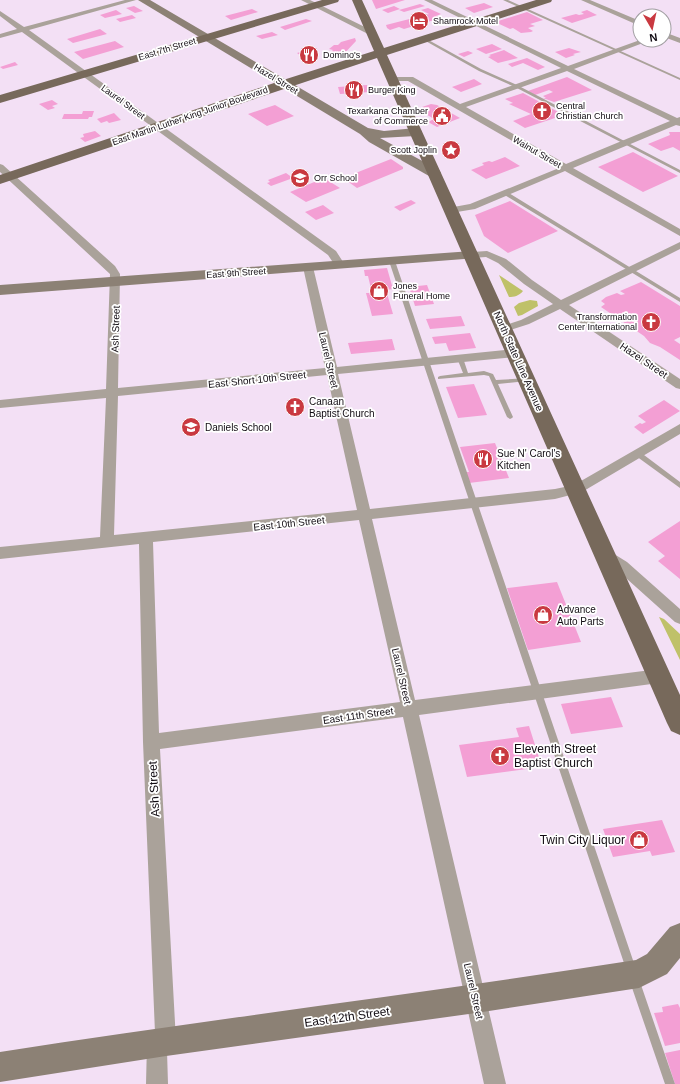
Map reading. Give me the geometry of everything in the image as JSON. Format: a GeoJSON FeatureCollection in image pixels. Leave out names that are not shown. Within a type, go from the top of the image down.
{"type":"FeatureCollection","features":[{"type":"Feature","properties":{"kind":"main road","name":"East 7th Street"},"geometry":{"type":"LineString","coordinates":[[0,99],[334,0]]}},
{"type":"Feature","properties":{"kind":"main road","name":"North State Line Avenue"},"geometry":{"type":"LineString","coordinates":[[357,0],[679,720]]}},
{"type":"Feature","properties":{"kind":"main road","name":"East Martin Luther King Junior Boulevard"},"geometry":{"type":"LineString","coordinates":[[5,178],[380,52],[546,0]]}},
{"type":"Feature","properties":{"kind":"street"},"geometry":{"type":"LineString","coordinates":[[0,36],[133,0]]}},
{"type":"Feature","properties":{"kind":"street","name":"Hazel Street"},"geometry":{"type":"LineString","coordinates":[[143,0],[364,132],[384,134],[416,132]]}},
{"type":"Feature","properties":{"kind":"street"},"geometry":{"type":"LineString","coordinates":[[304,0],[371,32]]}},
{"type":"Feature","properties":{"kind":"street"},"geometry":{"type":"LineString","coordinates":[[427,0],[679,121]]}},
{"type":"Feature","properties":{"kind":"street"},"geometry":{"type":"LineString","coordinates":[[584,0],[632,21]]}},
{"type":"Feature","properties":{"kind":"street","name":"Laurel Street"},"geometry":{"type":"LineString","coordinates":[[0,13],[332,253],[340,265]]}},
{"type":"Feature","properties":{"kind":"street"},"geometry":{"type":"LineString","coordinates":[[459,107],[632,45]]}},
{"type":"Feature","properties":{"kind":"street","name":"Walnut Street"},"geometry":{"type":"LineString","coordinates":[[392,79],[410,80],[680,233]]}},
{"type":"Feature","properties":{"kind":"street"},"geometry":{"type":"LineString","coordinates":[[451,210],[472,207],[565,167],[679,121]]}},
{"type":"Feature","properties":{"kind":"street"},"geometry":{"type":"LineString","coordinates":[[364,132],[372,139],[434,173]]}},
{"type":"Feature","properties":{"kind":"street","name":"Ash Street"},"geometry":{"type":"LineString","coordinates":[[0,167],[5,178],[111,268],[115,274],[113,394],[107,541]]}},
{"type":"Feature","properties":{"kind":"street"},"geometry":{"type":"LineString","coordinates":[[504,329],[522,324],[680,245]]}},
{"type":"Feature","properties":{"kind":"street","name":"Hazel Street"},"geometry":{"type":"LineString","coordinates":[[472,255],[528,282],[680,385]]}},
{"type":"Feature","properties":{"kind":"street","name":"East 9th Street"},"geometry":{"type":"LineString","coordinates":[[0,290],[472,255]]}},
{"type":"Feature","properties":{"kind":"street","name":"Laurel Street"},"geometry":{"type":"LineString","coordinates":[[308,267],[495,1084]]}},
{"type":"Feature","properties":{"kind":"street","name":"East Short 10th Street"},"geometry":{"type":"LineString","coordinates":[[0,404],[515,353]]}},
{"type":"Feature","properties":{"kind":"street","name":"East 10th Street"},"geometry":{"type":"LineString","coordinates":[[0,553],[555,494],[576,489],[593,481],[680,428]]}},
{"type":"Feature","properties":{"kind":"street","name":"Ash Street"},"geometry":{"type":"LineString","coordinates":[[146,537],[161,1042],[157,1084]]}},
{"type":"Feature","properties":{"kind":"street"},"geometry":{"type":"LineString","coordinates":[[606,555],[622,566],[680,618]]}},
{"type":"Feature","properties":{"kind":"street","name":"East 11th Street"},"geometry":{"type":"LineString","coordinates":[[152,742],[659,676]]}},
{"type":"Feature","properties":{"kind":"street","name":"East 12th Street"},"geometry":{"type":"LineString","coordinates":[[0,1067],[161,1042],[476,999],[639,974],[658,964],[680,937]]}},
{"type":"Feature","properties":{"kind":"lane"},"geometry":{"type":"LineString","coordinates":[[505,0],[680,79]]}},
{"type":"Feature","properties":{"kind":"lane"},"geometry":{"type":"LineString","coordinates":[[423,38],[480,70],[516,86],[680,172]]}},
{"type":"Feature","properties":{"kind":"lane"},"geometry":{"type":"LineString","coordinates":[[506,192],[680,300]]}},
{"type":"Feature","properties":{"kind":"lane"},"geometry":{"type":"LineString","coordinates":[[392,261],[670,1084]]}},
{"type":"Feature","properties":{"kind":"lane"},"geometry":{"type":"LineString","coordinates":[[460,358],[466,375]]}},
{"type":"Feature","properties":{"kind":"lane"},"geometry":{"type":"LineString","coordinates":[[440,378],[466,375],[491,375],[496,382],[510,417]]}},
{"type":"Feature","properties":{"kind":"lane"},"geometry":{"type":"LineString","coordinates":[[496,382],[527,379]]}},
{"type":"Feature","properties":{"kind":"lane"},"geometry":{"type":"LineString","coordinates":[[638,454],[680,486]]}},
{"type":"Feature","properties":{"kind":"shaded area"},"geometry":{"type":"Polygon","coordinates":[[[499,275],[523,291],[516,296],[509,297],[499,275]]]}},
{"type":"Feature","properties":{"kind":"shaded area"},"geometry":{"type":"Polygon","coordinates":[[[530,300],[537,301],[538,306],[518,316],[514,307],[519,303],[530,300]]]}},
{"type":"Feature","properties":{"kind":"shaded area"},"geometry":{"type":"Polygon","coordinates":[[[659,617],[664,619],[680,634],[680,660],[659,617]]]}},
{"type":"Feature","properties":{"kind":"building"},"geometry":{"type":"Polygon","coordinates":[[[372,0],[405,0],[376,9],[372,0]]]}},
{"type":"Feature","properties":{"kind":"building"},"geometry":{"type":"Polygon","coordinates":[[[484,3],[493,7],[474,13],[465,8],[484,3]]]}},
{"type":"Feature","properties":{"kind":"building"},"geometry":{"type":"Polygon","coordinates":[[[420,4],[425,6],[404,12],[399,10],[420,4]]]}},
{"type":"Feature","properties":{"kind":"building"},"geometry":{"type":"Polygon","coordinates":[[[134,6],[143,11],[135,13],[126,8],[134,6]]]}},
{"type":"Feature","properties":{"kind":"building"},"geometry":{"type":"Polygon","coordinates":[[[394,6],[400,9],[388,13],[382,10],[394,6]]]}},
{"type":"Feature","properties":{"kind":"building","name":"Shamrock Motel"},"geometry":{"type":"Polygon","coordinates":[[[428,8],[441,14],[436,16],[441,18],[404,29],[399,27],[390,30],[387,28],[386,25],[429,14],[421,10],[428,8]]]}},
{"type":"Feature","properties":{"kind":"building"},"geometry":{"type":"Polygon","coordinates":[[[252,9],[258,12],[231,20],[225,16],[252,9]]]}},
{"type":"Feature","properties":{"kind":"building"},"geometry":{"type":"Polygon","coordinates":[[[116,10],[122,14],[105,18],[100,15],[116,10]]]}},
{"type":"Feature","properties":{"kind":"building"},"geometry":{"type":"Polygon","coordinates":[[[587,10],[597,15],[572,23],[561,18],[576,14],[584,14],[581,12],[587,10]]]}},
{"type":"Feature","properties":{"kind":"building"},"geometry":{"type":"Polygon","coordinates":[[[527,12],[543,20],[530,24],[535,26],[528,28],[533,31],[531,32],[521,33],[513,28],[510,29],[495,22],[527,12]]]}},
{"type":"Feature","properties":{"kind":"building"},"geometry":{"type":"Polygon","coordinates":[[[132,15],[136,18],[120,22],[116,19],[132,15]]]}},
{"type":"Feature","properties":{"kind":"building"},"geometry":{"type":"Polygon","coordinates":[[[306,19],[312,21],[285,30],[280,27],[306,19]]]}},
{"type":"Feature","properties":{"kind":"building"},"geometry":{"type":"Polygon","coordinates":[[[100,29],[107,34],[73,43],[67,39],[100,29]]]}},
{"type":"Feature","properties":{"kind":"building"},"geometry":{"type":"Polygon","coordinates":[[[272,32],[278,35],[262,39],[256,36],[272,32]]]}},
{"type":"Feature","properties":{"kind":"building"},"geometry":{"type":"Polygon","coordinates":[[[355,38],[356,41],[342,56],[329,54],[333,50],[329,49],[334,45],[338,45],[341,42],[355,38]]]}},
{"type":"Feature","properties":{"kind":"building"},"geometry":{"type":"Polygon","coordinates":[[[115,41],[124,47],[83,59],[74,52],[115,41]]]}},
{"type":"Feature","properties":{"kind":"building"},"geometry":{"type":"Polygon","coordinates":[[[492,44],[502,49],[486,54],[476,49],[492,44]]]}},
{"type":"Feature","properties":{"kind":"building"},"geometry":{"type":"Polygon","coordinates":[[[569,48],[581,52],[566,58],[555,52],[569,48]]]}},
{"type":"Feature","properties":{"kind":"building"},"geometry":{"type":"Polygon","coordinates":[[[504,50],[518,58],[498,63],[488,57],[491,56],[489,55],[504,50]]]}},
{"type":"Feature","properties":{"kind":"building","name":"Domino's"},"geometry":{"type":"Polygon","coordinates":[[[304,51],[311,55],[317,56],[305,59],[297,53],[304,51]]]}},
{"type":"Feature","properties":{"kind":"building"},"geometry":{"type":"Polygon","coordinates":[[[468,51],[473,53],[464,57],[458,54],[468,51]]]}},
{"type":"Feature","properties":{"kind":"building"},"geometry":{"type":"Polygon","coordinates":[[[527,58],[545,67],[538,70],[523,63],[512,67],[508,64],[527,58]]]}},
{"type":"Feature","properties":{"kind":"building"},"geometry":{"type":"Polygon","coordinates":[[[15,62],[18,65],[3,69],[0,67],[15,62]]]}},
{"type":"Feature","properties":{"kind":"building","name":"Central Christian Church"},"geometry":{"type":"Polygon","coordinates":[[[567,77],[592,90],[554,102],[543,98],[546,98],[543,96],[553,92],[549,90],[535,95],[528,91],[567,77]]]}},
{"type":"Feature","properties":{"kind":"building"},"geometry":{"type":"Polygon","coordinates":[[[474,79],[482,84],[461,92],[452,87],[474,79]]]}},
{"type":"Feature","properties":{"kind":"building","name":"Burger King"},"geometry":{"type":"Polygon","coordinates":[[[367,85],[370,92],[340,94],[338,87],[367,85]]]}},
{"type":"Feature","properties":{"kind":"building","name":"Central Christian Church"},"geometry":{"type":"Polygon","coordinates":[[[523,93],[564,115],[525,128],[513,121],[531,114],[509,104],[513,103],[505,99],[523,93]]]}},
{"type":"Feature","properties":{"kind":"building"},"geometry":{"type":"Polygon","coordinates":[[[52,100],[58,104],[52,106],[55,108],[48,110],[39,104],[52,100]]]}},
{"type":"Feature","properties":{"kind":"building","name":"Texarkana Chamber of Commerce"},"geometry":{"type":"Polygon","coordinates":[[[431,104],[437,105],[460,118],[437,127],[428,122],[434,119],[424,113],[428,112],[422,107],[431,104]]]}},
{"type":"Feature","properties":{"kind":"building"},"geometry":{"type":"Polygon","coordinates":[[[275,105],[294,116],[267,126],[248,114],[275,105]]]}},
{"type":"Feature","properties":{"kind":"building"},"geometry":{"type":"Polygon","coordinates":[[[83,111],[94,111],[92,117],[89,117],[88,119],[62,119],[64,114],[82,114],[83,111]]]}},
{"type":"Feature","properties":{"kind":"building"},"geometry":{"type":"Polygon","coordinates":[[[114,113],[121,120],[101,123],[97,119],[114,113]]]}},
{"type":"Feature","properties":{"kind":"building"},"geometry":{"type":"Polygon","coordinates":[[[95,131],[101,136],[85,142],[80,138],[84,137],[83,134],[95,131]]]}},
{"type":"Feature","properties":{"kind":"building"},"geometry":{"type":"Polygon","coordinates":[[[669,132],[680,132],[680,151],[673,147],[661,151],[648,144],[670,135],[669,132]]]}},
{"type":"Feature","properties":{"kind":"building"},"geometry":{"type":"Polygon","coordinates":[[[633,152],[678,176],[643,192],[598,167],[633,152]]]}},
{"type":"Feature","properties":{"kind":"building"},"geometry":{"type":"Polygon","coordinates":[[[505,157],[520,166],[486,179],[471,170],[484,165],[482,163],[489,161],[492,162],[505,157]]]}},
{"type":"Feature","properties":{"kind":"building"},"geometry":{"type":"Polygon","coordinates":[[[391,159],[403,167],[403,169],[357,188],[343,178],[391,159]]]}},
{"type":"Feature","properties":{"kind":"building"},"geometry":{"type":"Polygon","coordinates":[[[286,173],[293,178],[271,186],[267,183],[270,182],[268,180],[286,173]]]}},
{"type":"Feature","properties":{"kind":"building"},"geometry":{"type":"Polygon","coordinates":[[[324,178],[340,188],[306,202],[290,192],[324,178]]]}},
{"type":"Feature","properties":{"kind":"building"},"geometry":{"type":"Polygon","coordinates":[[[411,200],[416,203],[400,211],[394,207],[411,200]]]}},
{"type":"Feature","properties":{"kind":"building"},"geometry":{"type":"Polygon","coordinates":[[[510,201],[558,231],[508,253],[484,236],[475,215],[510,201]]]}},
{"type":"Feature","properties":{"kind":"building"},"geometry":{"type":"Polygon","coordinates":[[[323,205],[334,213],[316,220],[305,212],[323,205]]]}},
{"type":"Feature","properties":{"kind":"building","name":"Jones Funeral Home"},"geometry":{"type":"Polygon","coordinates":[[[387,268],[393,289],[386,290],[393,314],[372,316],[366,293],[372,293],[368,276],[365,276],[364,270],[387,268]]]}},
{"type":"Feature","properties":{"kind":"building","name":"Transformation Center International"},"geometry":{"type":"Polygon","coordinates":[[[641,282],[680,306],[680,337],[674,340],[680,344],[680,360],[660,347],[650,343],[644,336],[601,307],[605,304],[601,301],[606,297],[617,293],[621,295],[625,294],[620,291],[641,282]]]}},
{"type":"Feature","properties":{"kind":"building"},"geometry":{"type":"Polygon","coordinates":[[[427,285],[434,304],[415,306],[409,287],[427,285]]]}},
{"type":"Feature","properties":{"kind":"building"},"geometry":{"type":"Polygon","coordinates":[[[461,316],[465,326],[430,329],[426,319],[461,316]]]}},
{"type":"Feature","properties":{"kind":"building"},"geometry":{"type":"Polygon","coordinates":[[[470,333],[476,348],[449,351],[446,343],[435,344],[432,337],[470,333]]]}},
{"type":"Feature","properties":{"kind":"building"},"geometry":{"type":"Polygon","coordinates":[[[392,339],[395,350],[351,354],[348,343],[392,339]]]}},
{"type":"Feature","properties":{"kind":"building"},"geometry":{"type":"Polygon","coordinates":[[[474,384],[487,415],[458,418],[446,387],[474,384]]]}},
{"type":"Feature","properties":{"kind":"building"},"geometry":{"type":"Polygon","coordinates":[[[664,400],[680,411],[643,434],[634,427],[640,423],[642,424],[646,422],[638,416],[664,400]]]}},
{"type":"Feature","properties":{"kind":"building","name":"Sue N' Carol's Kitchen"},"geometry":{"type":"Polygon","coordinates":[[[495,443],[509,478],[469,483],[465,472],[469,472],[460,447],[495,443]]]}},
{"type":"Feature","properties":{"kind":"building"},"geometry":{"type":"Polygon","coordinates":[[[680,521],[680,579],[658,561],[665,556],[648,542],[680,521]]]}},
{"type":"Feature","properties":{"kind":"building","name":"Advance Auto Parts"},"geometry":{"type":"Polygon","coordinates":[[[557,582],[581,642],[528,650],[507,588],[557,582]]]}},
{"type":"Feature","properties":{"kind":"building"},"geometry":{"type":"Polygon","coordinates":[[[611,697],[623,727],[571,734],[561,704],[611,697]]]}},
{"type":"Feature","properties":{"kind":"building","name":"Eleventh Street Baptist Church"},"geometry":{"type":"Polygon","coordinates":[[[529,726],[542,767],[467,777],[459,745],[519,737],[516,728],[529,726]]]}},
{"type":"Feature","properties":{"kind":"building","name":"Twin City Liquor"},"geometry":{"type":"Polygon","coordinates":[[[662,820],[675,852],[652,856],[650,851],[613,857],[603,829],[662,820]]]}},
{"type":"Feature","properties":{"kind":"building"},"geometry":{"type":"Polygon","coordinates":[[[678,1004],[680,1008],[680,1043],[665,1046],[654,1013],[663,1012],[662,1007],[678,1004]]]}},
{"type":"Feature","properties":{"kind":"building"},"geometry":{"type":"Polygon","coordinates":[[[680,1050],[680,1084],[675,1084],[665,1053],[680,1050]]]}},
{"type":"Feature","properties":{"kind":"place","name":"Shamrock Motel"},"geometry":{"type":"Point","coordinates":[419,21]}},
{"type":"Feature","properties":{"kind":"place","name":"Domino's"},"geometry":{"type":"Point","coordinates":[309,55]}},
{"type":"Feature","properties":{"kind":"place","name":"Burger King"},"geometry":{"type":"Point","coordinates":[354,90]}},
{"type":"Feature","properties":{"kind":"place","name":"Central Christian Church"},"geometry":{"type":"Point","coordinates":[542,111]}},
{"type":"Feature","properties":{"kind":"place","name":"Texarkana Chamber of Commerce"},"geometry":{"type":"Point","coordinates":[442,116]}},
{"type":"Feature","properties":{"kind":"place","name":"Scott Joplin"},"geometry":{"type":"Point","coordinates":[451,150]}},
{"type":"Feature","properties":{"kind":"place","name":"Orr School"},"geometry":{"type":"Point","coordinates":[300,178]}},
{"type":"Feature","properties":{"kind":"place","name":"Jones Funeral Home"},"geometry":{"type":"Point","coordinates":[379,291]}},
{"type":"Feature","properties":{"kind":"place","name":"Transformation Center International"},"geometry":{"type":"Point","coordinates":[651,322]}},
{"type":"Feature","properties":{"kind":"place","name":"Canaan Baptist Church"},"geometry":{"type":"Point","coordinates":[295,407]}},
{"type":"Feature","properties":{"kind":"place","name":"Daniels School"},"geometry":{"type":"Point","coordinates":[191,427]}},
{"type":"Feature","properties":{"kind":"place","name":"Sue N' Carol's Kitchen"},"geometry":{"type":"Point","coordinates":[483,459]}},
{"type":"Feature","properties":{"kind":"place","name":"Advance Auto Parts"},"geometry":{"type":"Point","coordinates":[543,615]}},
{"type":"Feature","properties":{"kind":"place","name":"Eleventh Street Baptist Church"},"geometry":{"type":"Point","coordinates":[500,756]}},
{"type":"Feature","properties":{"kind":"place","name":"Twin City Liquor"},"geometry":{"type":"Point","coordinates":[639,840]}}]}
